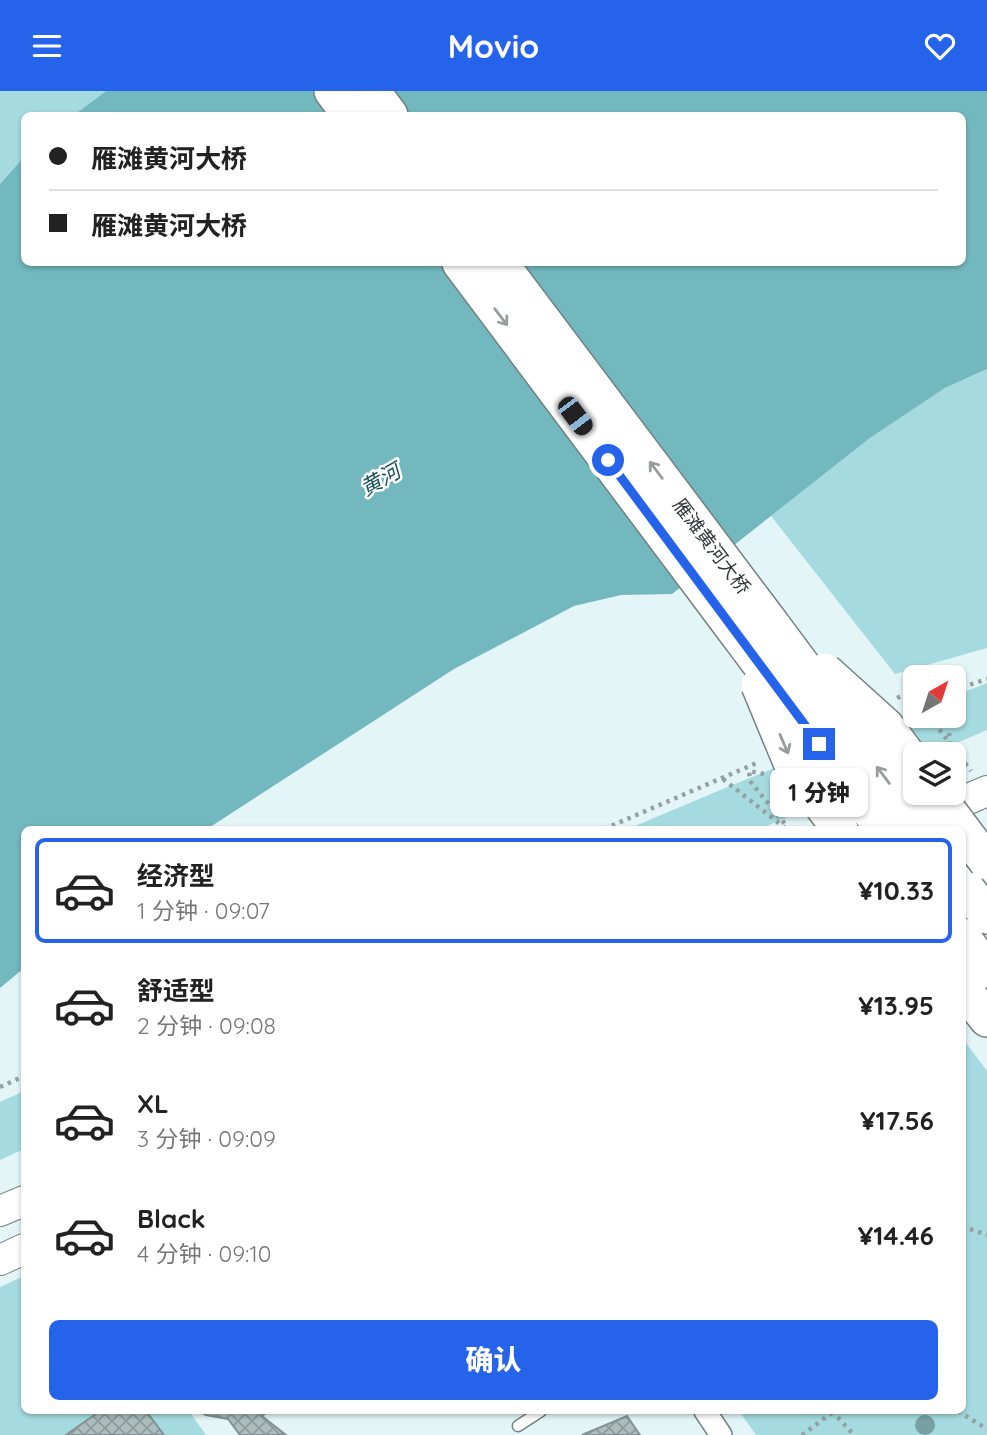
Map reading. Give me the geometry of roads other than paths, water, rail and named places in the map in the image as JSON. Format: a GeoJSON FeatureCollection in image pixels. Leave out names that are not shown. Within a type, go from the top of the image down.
{"type":"FeatureCollection","features":[{"type":"Feature","properties":{"kind":"main road"},"geometry":{"type":"LineString","coordinates":[[332,91],[348,112]]}},
{"type":"Feature","properties":{"kind":"main road"},"geometry":{"type":"LineString","coordinates":[[372,91],[388,112]]}},
{"type":"Feature","properties":{"kind":"main road","name":"雁滩黄河大桥"},"geometry":{"type":"LineString","coordinates":[[462,266],[881,826]]}},
{"type":"Feature","properties":{"kind":"main road","name":"雁滩黄河大桥"},"geometry":{"type":"LineString","coordinates":[[502,266],[922,826]]}},
{"type":"Feature","properties":{"kind":"main road"},"geometry":{"type":"LineString","coordinates":[[770,622],[886,726],[903,749]]}},
{"type":"Feature","properties":{"kind":"main road"},"geometry":{"type":"LineString","coordinates":[[739,636],[793,767],[838,826]]}},
{"type":"Feature","properties":{"kind":"main road"},"geometry":{"type":"LineString","coordinates":[[903,826],[987,791]]}},
{"type":"Feature","properties":{"kind":"main road"},"geometry":{"type":"LineString","coordinates":[[945,805],[960,826]]}},
{"type":"Feature","properties":{"kind":"main road"},"geometry":{"type":"LineString","coordinates":[[966,834],[987,862]]}},
{"type":"Feature","properties":{"kind":"main road"},"geometry":{"type":"LineString","coordinates":[[966,853],[987,845]]}},
{"type":"Feature","properties":{"kind":"main road"},"geometry":{"type":"LineString","coordinates":[[966,887],[987,916]]}},
{"type":"Feature","properties":{"kind":"main road"},"geometry":{"type":"LineString","coordinates":[[966,941],[987,970]]}},
{"type":"Feature","properties":{"kind":"main road"},"geometry":{"type":"LineString","coordinates":[[0,1211],[21,1202]]}},
{"type":"Feature","properties":{"kind":"main road"},"geometry":{"type":"LineString","coordinates":[[0,1260],[21,1250]]}},
{"type":"Feature","properties":{"kind":"street"},"geometry":{"type":"LineString","coordinates":[[707,1414],[721,1435]]}},
{"type":"Feature","properties":{"kind":"lane"},"geometry":{"type":"LineString","coordinates":[[518,1426],[536,1414]]}},
{"type":"Feature","properties":{"kind":"water","name":"黄河"},"geometry":{"type":"Polygon","coordinates":[[[106,91],[987,91],[987,369],[945,388],[870,438],[672,594],[621,595],[574,606],[454,669],[212,826],[21,826],[21,970],[0,988],[0,184],[21,160],[21,266],[966,266],[966,112],[78,112],[106,91]]]}}]}
